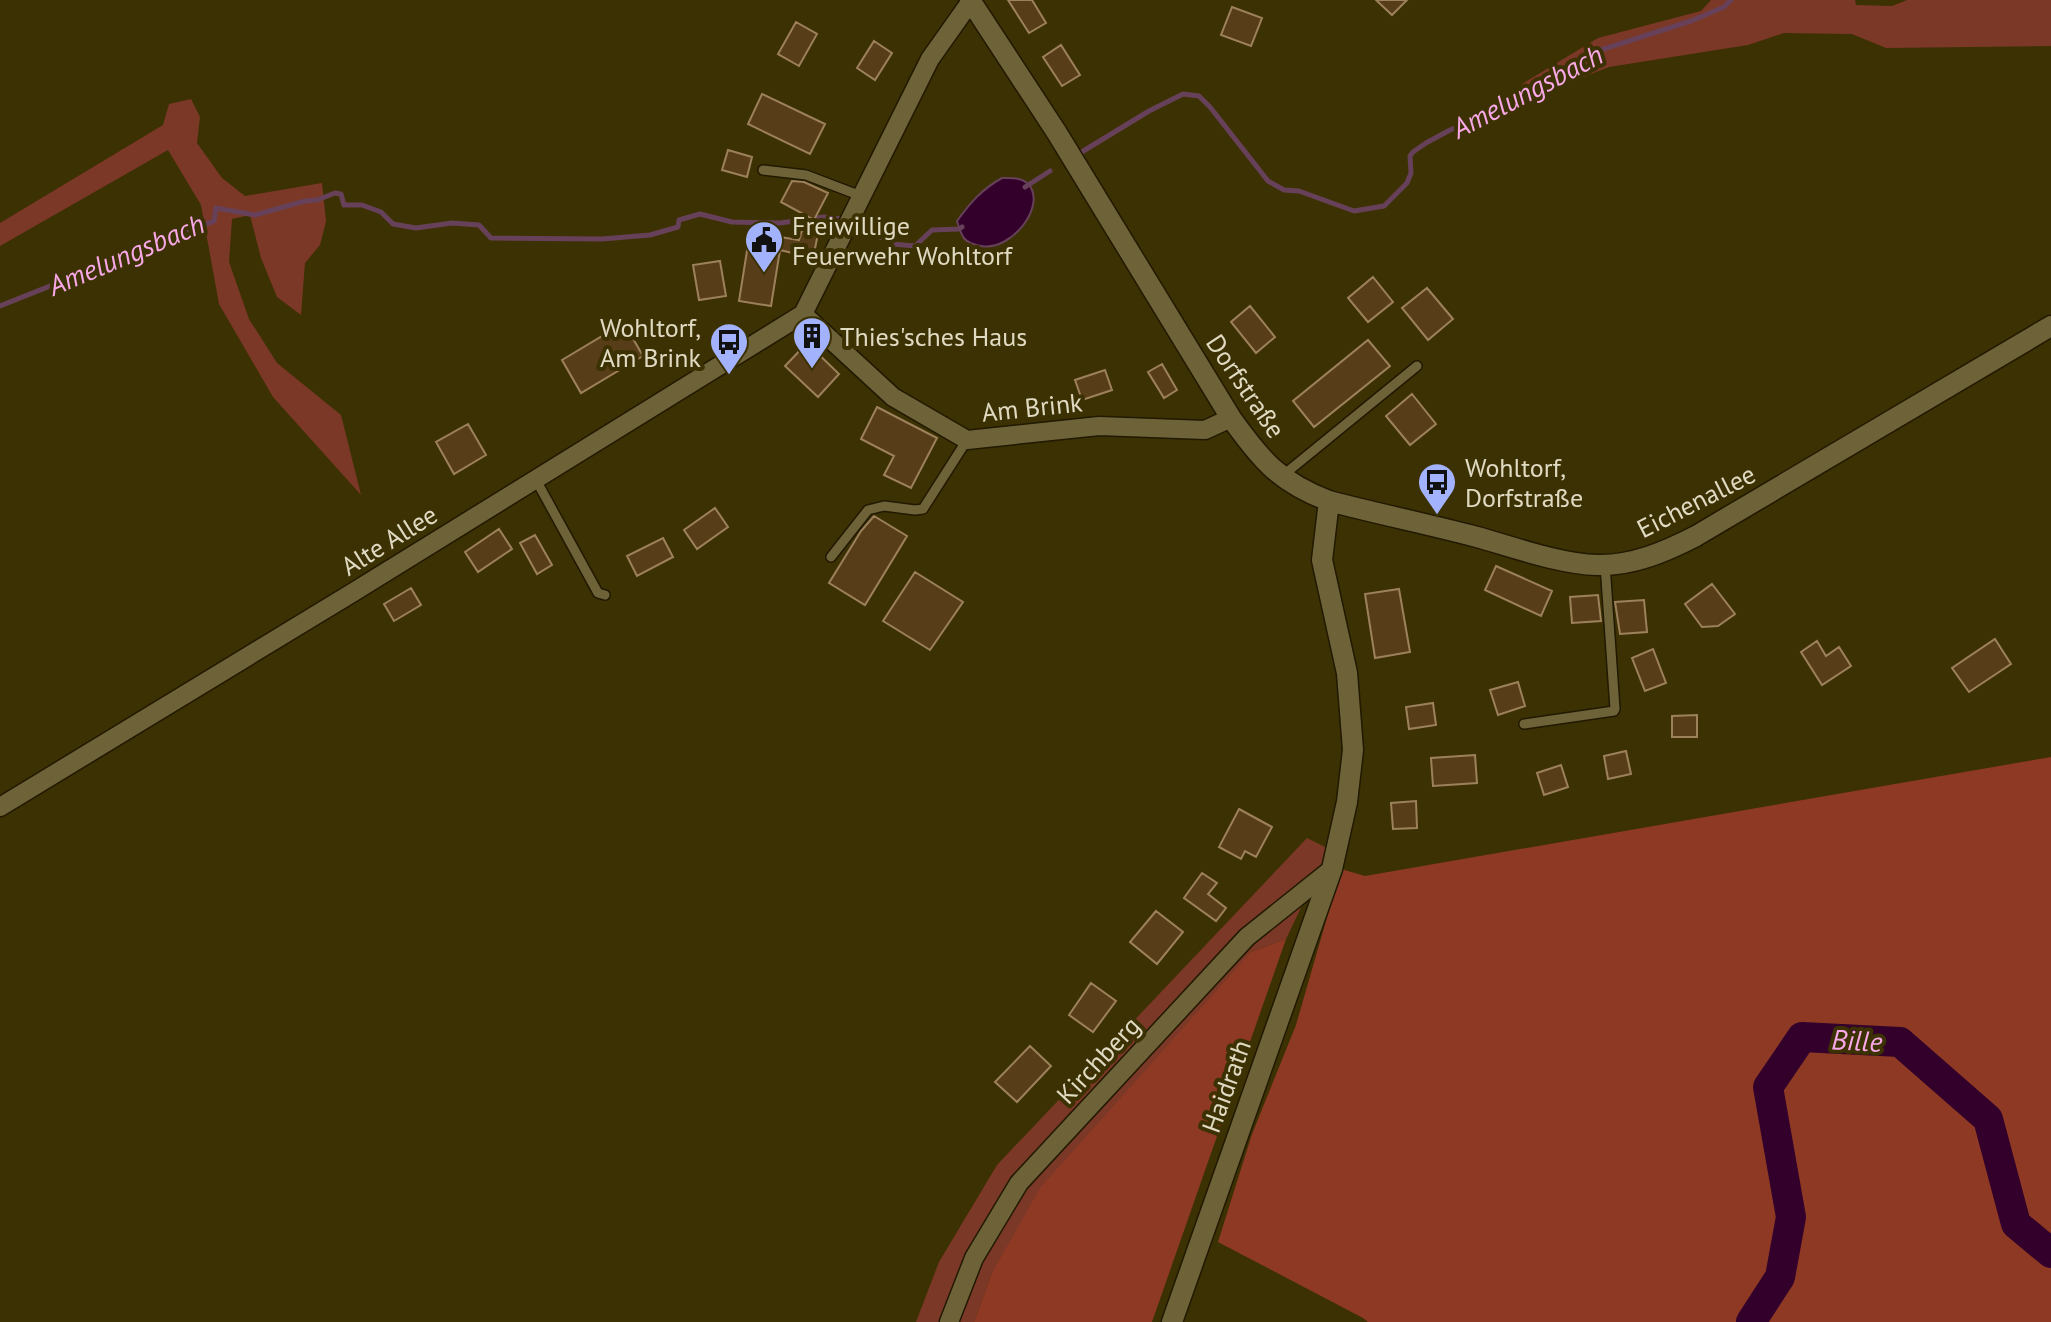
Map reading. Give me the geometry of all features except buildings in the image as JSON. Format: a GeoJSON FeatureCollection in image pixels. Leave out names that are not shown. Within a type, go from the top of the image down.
{"type":"FeatureCollection","features":[{"type":"Feature","properties":{"kind":"street"},"geometry":{"type":"LineString","coordinates":[[803,314],[930,59],[970,0]]}},
{"type":"Feature","properties":{"kind":"street","name":"Dorfstraße"},"geometry":{"type":"LineString","coordinates":[[970,0],[1057,133],[1231,418],[1255,451],[1281,477],[1329,501]]}},
{"type":"Feature","properties":{"kind":"street","name":"Am Brink"},"geometry":{"type":"LineString","coordinates":[[803,314],[893,397],[967,440],[1099,426],[1205,430],[1231,418]]}},
{"type":"Feature","properties":{"kind":"street","name":"Alte Allee"},"geometry":{"type":"LineString","coordinates":[[0,807],[803,314]]}},
{"type":"Feature","properties":{"kind":"street","name":"Eichenallee"},"geometry":{"type":"LineString","coordinates":[[1329,501],[1570,562],[1605,564],[1645,558],[1696,536],[2051,326]]}},
{"type":"Feature","properties":{"kind":"street"},"geometry":{"type":"LineString","coordinates":[[1329,501],[1322,560],[1347,673],[1353,750],[1347,802],[1332,869]]}},
{"type":"Feature","properties":{"kind":"street","name":"Kirchberg"},"geometry":{"type":"LineString","coordinates":[[949,1322],[974,1258],[1019,1183],[1247,937],[1332,869]]}},
{"type":"Feature","properties":{"kind":"street","name":"Haidrath"},"geometry":{"type":"LineString","coordinates":[[1172,1322],[1332,869]]}},
{"type":"Feature","properties":{"kind":"lane"},"geometry":{"type":"LineString","coordinates":[[763,170],[806,175],[861,196]]}},
{"type":"Feature","properties":{"kind":"lane"},"geometry":{"type":"LineString","coordinates":[[1281,477],[1417,366]]}},
{"type":"Feature","properties":{"kind":"lane"},"geometry":{"type":"LineString","coordinates":[[831,557],[868,510],[884,506],[923,509],[967,440]]}},
{"type":"Feature","properties":{"kind":"lane"},"geometry":{"type":"LineString","coordinates":[[536,480],[598,593],[605,595]]}},
{"type":"Feature","properties":{"kind":"lane"},"geometry":{"type":"LineString","coordinates":[[1524,724],[1614,711],[1605,564]]}},
{"type":"Feature","properties":{"kind":"shaded area"},"geometry":{"type":"Polygon","coordinates":[[[1711,0],[1855,0],[1856,5],[1892,6],[1907,0],[2051,0],[2051,46],[1886,48],[1852,34],[1784,33],[1748,45],[1609,67],[1517,103],[1522,84],[1598,38],[1701,11],[1711,0]]]}},
{"type":"Feature","properties":{"kind":"shaded area"},"geometry":{"type":"Polygon","coordinates":[[[191,99],[200,117],[197,143],[222,178],[245,196],[322,183],[326,221],[320,245],[305,263],[301,315],[277,297],[261,258],[250,215],[232,219],[229,262],[249,319],[277,363],[341,415],[361,495],[273,397],[219,304],[201,205],[168,150],[0,246],[0,223],[163,125],[169,104],[191,99]]]}},
{"type":"Feature","properties":{"kind":"shaded area"},"geometry":{"type":"Polygon","coordinates":[[[1002,178],[1027,183],[1033,192],[1030,213],[1024,224],[1004,242],[993,246],[967,241],[957,221],[977,197],[1002,178]]]}},
{"type":"Feature","properties":{"kind":"shaded area"},"geometry":{"type":"Polygon","coordinates":[[[2051,757],[2051,1322],[1368,1322],[1218,1242],[1252,1134],[1296,1025],[1341,869],[1365,876],[2051,757]]]}},
{"type":"Feature","properties":{"kind":"shaded area"},"geometry":{"type":"Polygon","coordinates":[[[1307,838],[1329,849],[1286,939],[1251,952],[992,1273],[974,1322],[916,1322],[939,1262],[997,1165],[1307,838]]]}},
{"type":"Feature","properties":{"kind":"shaded area"},"geometry":{"type":"Polygon","coordinates":[[[1286,939],[1152,1322],[974,1322],[992,1273],[1040,1188],[1251,952],[1286,939]]]}},
{"type":"Feature","properties":{"kind":"waterway","name":"Amelungsbach"},"geometry":{"type":"LineString","coordinates":[[1080,153],[1183,94],[1199,96],[1268,181],[1284,190],[1299,191],[1354,211],[1384,206],[1407,183],[1411,173],[1410,156],[1426,143],[1513,105],[1539,82],[1591,53],[1691,21],[1724,7],[1731,0]]}},
{"type":"Feature","properties":{"kind":"waterway","name":"Amelungsbach"},"geometry":{"type":"LineString","coordinates":[[1025,187],[1050,171]]}},
{"type":"Feature","properties":{"kind":"waterway","name":"Amelungsbach"},"geometry":{"type":"LineString","coordinates":[[0,306],[214,221],[216,208],[255,215],[335,193],[341,194],[344,205],[362,205],[381,212],[393,224],[416,228],[452,223],[479,225],[491,238],[602,239],[650,235],[678,227],[679,220],[700,214],[732,222],[780,223],[824,217],[842,219]]}},
{"type":"Feature","properties":{"kind":"waterway","name":"Amelungsbach"},"geometry":{"type":"LineString","coordinates":[[855,223],[893,244],[915,246],[932,230],[962,227]]}},
{"type":"Feature","properties":{"kind":"waterway","name":"Bille"},"geometry":{"type":"LineString","coordinates":[[1751,1322],[1780,1277],[1791,1217],[1768,1087],[1802,1037],[1900,1042],[1988,1119],[2016,1224],[2051,1253]]}},
{"type":"Feature","properties":{"kind":"place","name":"Freiwillige Feuerwehr Wohltorf"},"geometry":{"type":"Point","coordinates":[764,274]}},
{"type":"Feature","properties":{"kind":"place","name":"Thies'sches Haus"},"geometry":{"type":"Point","coordinates":[812,370]}},
{"type":"Feature","properties":{"kind":"place","name":"Wohltorf, Am Brink"},"geometry":{"type":"Point","coordinates":[729,376]}},
{"type":"Feature","properties":{"kind":"place","name":"Wohltorf, Dorfstraße"},"geometry":{"type":"Point","coordinates":[1437,516]}}]}
